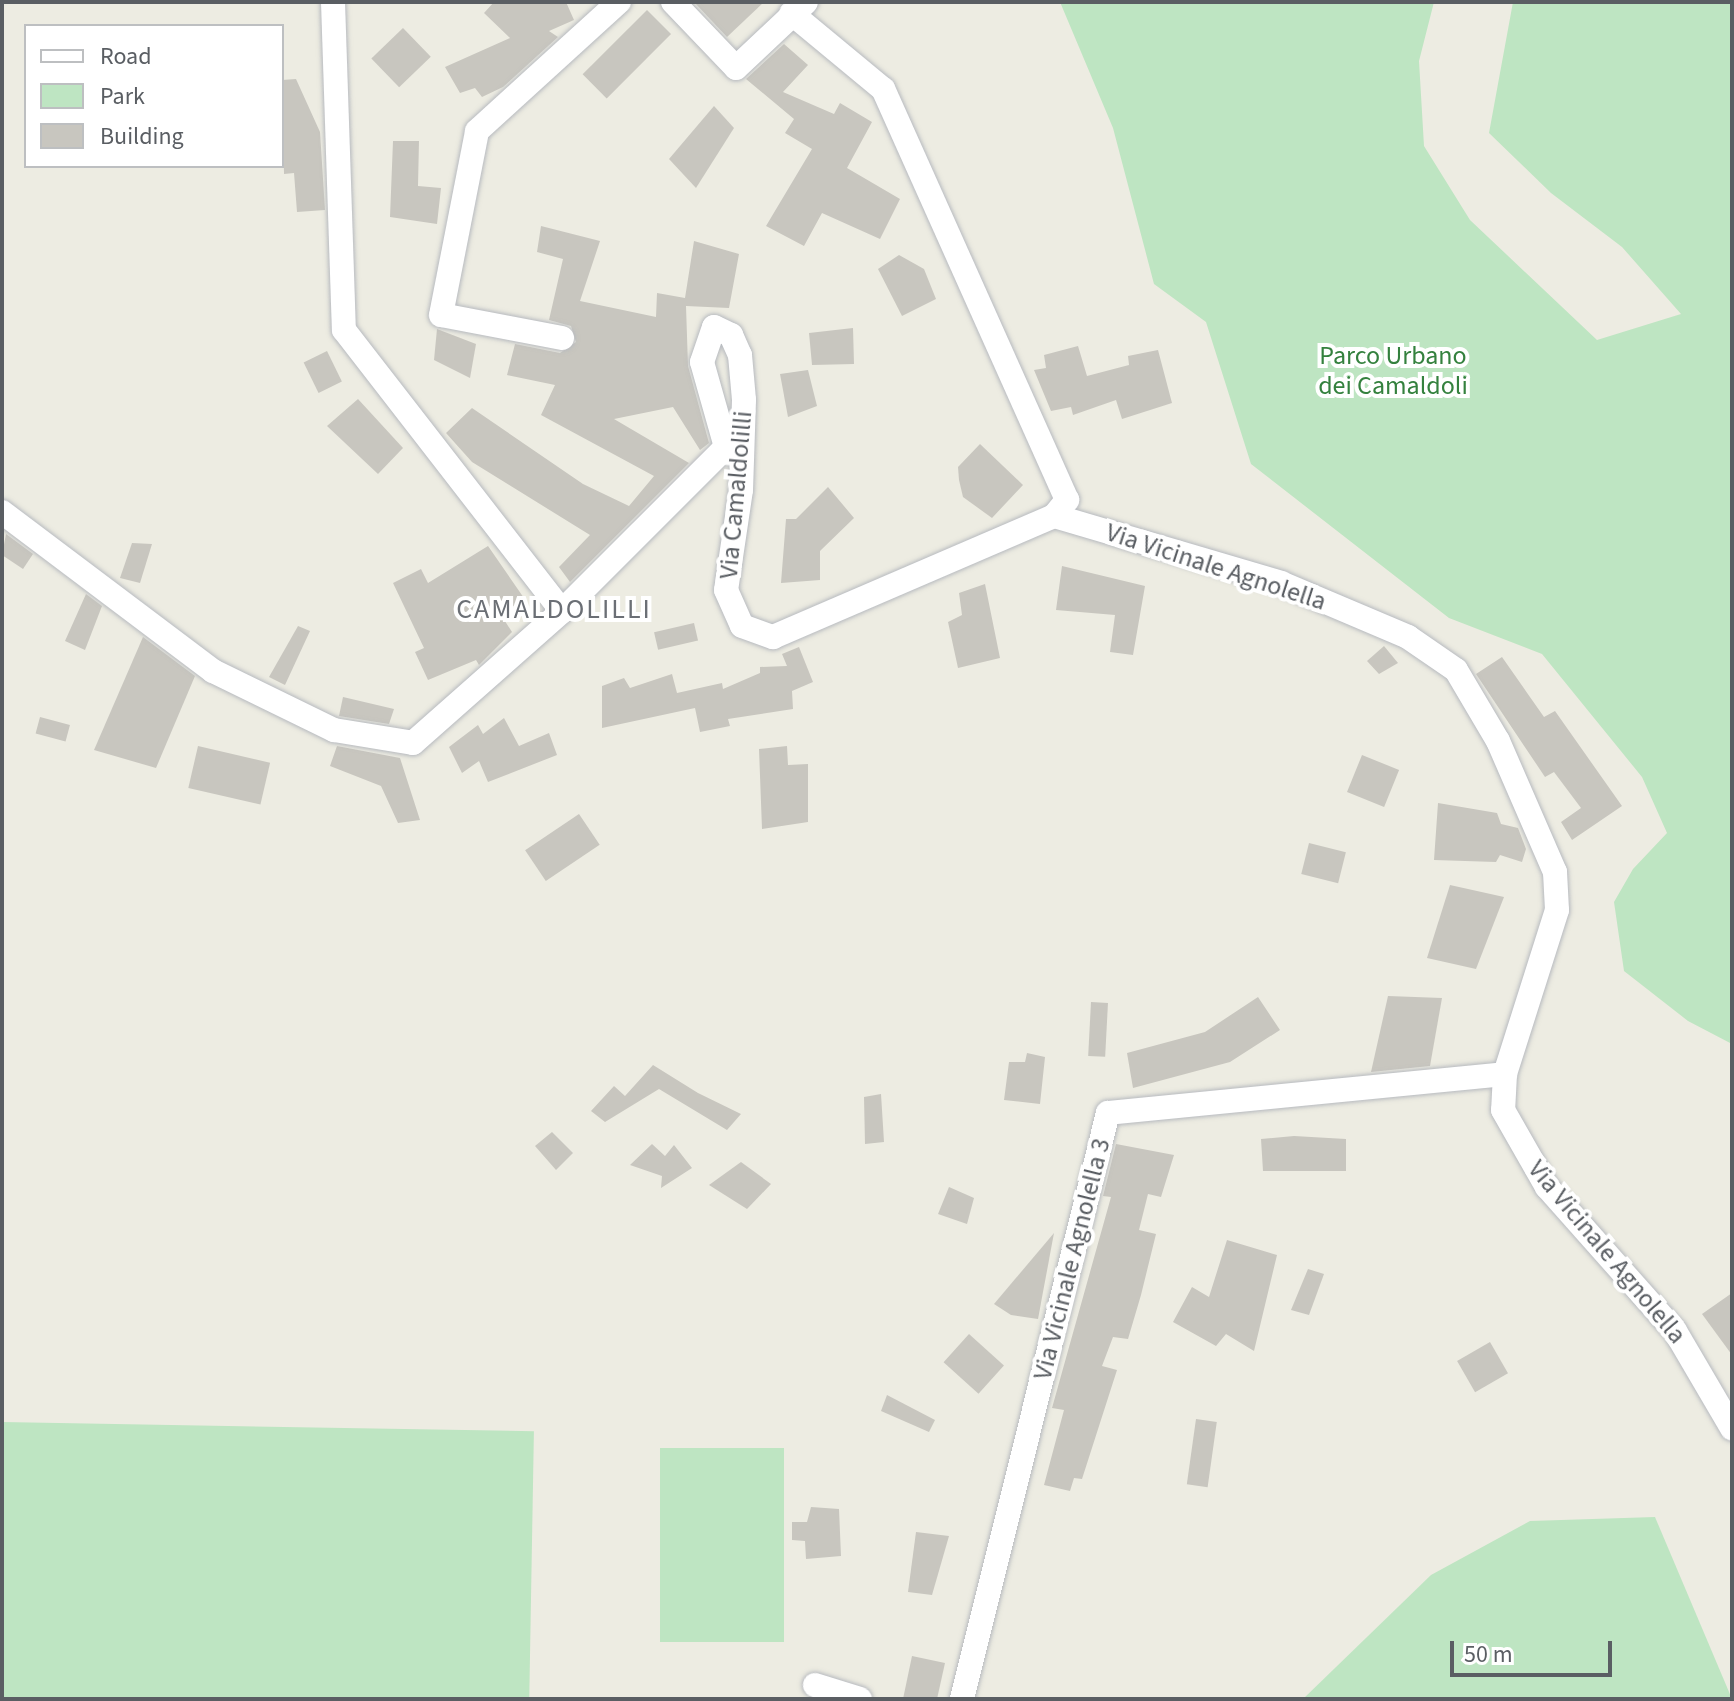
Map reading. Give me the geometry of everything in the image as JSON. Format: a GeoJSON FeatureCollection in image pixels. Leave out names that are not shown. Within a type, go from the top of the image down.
{"type":"FeatureCollection","features":[{"type":"Feature","properties":{"kind":"street"},"geometry":{"type":"LineString","coordinates":[[333,2],[344,330],[562,611]]}},
{"type":"Feature","properties":{"kind":"street"},"geometry":{"type":"LineString","coordinates":[[562,338],[441,315],[477,131],[619,2]]}},
{"type":"Feature","properties":{"kind":"street"},"geometry":{"type":"LineString","coordinates":[[673,2],[736,68],[799,8],[883,89],[1067,500],[1054,516]]}},
{"type":"Feature","properties":{"kind":"street","name":"Via Camaldolilli"},"geometry":{"type":"LineString","coordinates":[[2,512],[213,671],[334,730],[413,743],[562,611],[726,447],[702,362],[714,327],[731,335],[736,345],[744,400],[741,490],[726,590],[742,626],[773,637],[1054,516]]}},
{"type":"Feature","properties":{"kind":"street","name":"Via Vicinale Agnolella"},"geometry":{"type":"LineString","coordinates":[[1054,516],[1281,583],[1408,637],[1456,670],[1498,741],[1555,872],[1557,910],[1505,1074],[1503,1110],[1512,1132],[1547,1187],[1675,1331],[1732,1428]]}},
{"type":"Feature","properties":{"kind":"street","name":"Via Vicinale Agnolella 3"},"geometry":{"type":"LineString","coordinates":[[962,1699],[1108,1113],[1505,1074]]}},
{"type":"Feature","properties":{"kind":"street"},"geometry":{"type":"LineString","coordinates":[[815,1685],[860,1699]]}},
{"type":"Feature","properties":{"kind":"green space","name":"Parco Urbano dei Camaldoli"},"geometry":{"type":"Polygon","coordinates":[[[1060,2],[1434,2],[1419,61],[1424,146],[1470,220],[1597,340],[1681,314],[1622,247],[1551,193],[1489,133],[1513,2],[1732,2],[1732,1044],[1688,1021],[1624,971],[1614,902],[1633,869],[1667,833],[1642,777],[1542,654],[1449,618],[1251,464],[1206,322],[1154,284],[1113,128],[1060,2]]]}},
{"type":"Feature","properties":{"kind":"green space"},"geometry":{"type":"Polygon","coordinates":[[[2,1422],[534,1431],[529,1699],[2,1699],[2,1422]]]}},
{"type":"Feature","properties":{"kind":"green space"},"geometry":{"type":"Polygon","coordinates":[[[660,1448],[784,1448],[784,1642],[660,1642],[660,1448]]]}},
{"type":"Feature","properties":{"kind":"green space"},"geometry":{"type":"Polygon","coordinates":[[[1655,1517],[1732,1699],[1303,1699],[1431,1575],[1530,1521],[1655,1517]]]}},
{"type":"Feature","properties":{"kind":"building"},"geometry":{"type":"Polygon","coordinates":[[[494,2],[566,2],[574,20],[549,31],[558,37],[503,87],[482,97],[475,88],[460,93],[445,67],[510,38],[484,13],[494,2]]]}},
{"type":"Feature","properties":{"kind":"building"},"geometry":{"type":"Polygon","coordinates":[[[694,2],[764,2],[727,37],[694,2]]]}},
{"type":"Feature","properties":{"kind":"building"},"geometry":{"type":"Polygon","coordinates":[[[647,10],[671,34],[607,98],[583,74],[647,10]]]}},
{"type":"Feature","properties":{"kind":"building"},"geometry":{"type":"Polygon","coordinates":[[[403,28],[431,57],[399,87],[371,59],[403,28]]]}},
{"type":"Feature","properties":{"kind":"building"},"geometry":{"type":"Polygon","coordinates":[[[784,44],[808,65],[783,92],[834,114],[840,103],[872,122],[847,168],[900,199],[880,239],[822,213],[804,246],[766,226],[812,149],[785,133],[794,119],[746,79],[784,44]]]}},
{"type":"Feature","properties":{"kind":"building"},"geometry":{"type":"Polygon","coordinates":[[[296,79],[320,132],[325,210],[297,212],[294,173],[284,174],[284,80],[296,79]]]}},
{"type":"Feature","properties":{"kind":"building"},"geometry":{"type":"Polygon","coordinates":[[[714,106],[734,128],[696,188],[669,159],[714,106]]]}},
{"type":"Feature","properties":{"kind":"building"},"geometry":{"type":"Polygon","coordinates":[[[393,141],[419,141],[418,186],[441,188],[437,224],[390,217],[393,141]]]}},
{"type":"Feature","properties":{"kind":"building"},"geometry":{"type":"Polygon","coordinates":[[[541,226],[600,241],[580,301],[656,317],[657,293],[685,298],[694,241],[739,254],[729,308],[686,306],[688,366],[709,443],[700,450],[673,407],[614,419],[689,463],[570,582],[559,567],[590,535],[472,462],[446,433],[472,408],[583,484],[629,506],[654,476],[541,415],[555,385],[507,375],[515,344],[560,353],[576,342],[571,326],[549,320],[563,259],[537,252],[541,226]]]}},
{"type":"Feature","properties":{"kind":"building"},"geometry":{"type":"Polygon","coordinates":[[[899,255],[924,269],[936,299],[902,316],[878,269],[899,255]]]}},
{"type":"Feature","properties":{"kind":"building"},"geometry":{"type":"Polygon","coordinates":[[[853,328],[854,364],[812,365],[809,333],[853,328]]]}},
{"type":"Feature","properties":{"kind":"building"},"geometry":{"type":"Polygon","coordinates":[[[437,329],[476,344],[470,378],[434,360],[437,329]]]}},
{"type":"Feature","properties":{"kind":"building"},"geometry":{"type":"Polygon","coordinates":[[[1078,346],[1087,376],[1129,365],[1128,356],[1158,350],[1172,403],[1122,419],[1116,400],[1073,415],[1071,407],[1051,411],[1034,370],[1046,368],[1044,355],[1078,346]]]}},
{"type":"Feature","properties":{"kind":"building"},"geometry":{"type":"Polygon","coordinates":[[[327,351],[342,382],[319,393],[304,362],[327,351]]]}},
{"type":"Feature","properties":{"kind":"building"},"geometry":{"type":"Polygon","coordinates":[[[808,370],[817,406],[788,417],[780,374],[808,370]]]}},
{"type":"Feature","properties":{"kind":"building"},"geometry":{"type":"Polygon","coordinates":[[[358,399],[403,448],[378,474],[327,426],[358,399]]]}},
{"type":"Feature","properties":{"kind":"building"},"geometry":{"type":"Polygon","coordinates":[[[980,444],[1023,485],[992,518],[963,497],[959,480],[958,467],[980,444]]]}},
{"type":"Feature","properties":{"kind":"building"},"geometry":{"type":"Polygon","coordinates":[[[828,487],[854,518],[820,551],[820,580],[781,583],[786,519],[796,519],[828,487]]]}},
{"type":"Feature","properties":{"kind":"building"},"geometry":{"type":"Polygon","coordinates":[[[6,534],[33,554],[23,569],[2,555],[6,534]]]}},
{"type":"Feature","properties":{"kind":"building"},"geometry":{"type":"Polygon","coordinates":[[[132,543],[152,544],[140,583],[120,578],[132,543]]]}},
{"type":"Feature","properties":{"kind":"building"},"geometry":{"type":"Polygon","coordinates":[[[488,546],[526,601],[503,618],[512,632],[479,665],[476,660],[428,680],[415,652],[424,648],[393,583],[421,569],[428,583],[488,546]]]}},
{"type":"Feature","properties":{"kind":"building"},"geometry":{"type":"Polygon","coordinates":[[[1062,566],[1145,586],[1133,655],[1110,652],[1115,615],[1056,610],[1062,566]]]}},
{"type":"Feature","properties":{"kind":"building"},"geometry":{"type":"Polygon","coordinates":[[[985,584],[1000,658],[958,668],[948,622],[962,615],[959,593],[985,584]]]}},
{"type":"Feature","properties":{"kind":"building"},"geometry":{"type":"Polygon","coordinates":[[[86,594],[102,606],[85,650],[65,641],[86,594]]]}},
{"type":"Feature","properties":{"kind":"building"},"geometry":{"type":"Polygon","coordinates":[[[694,623],[698,641],[658,650],[654,632],[694,623]]]}},
{"type":"Feature","properties":{"kind":"building"},"geometry":{"type":"Polygon","coordinates":[[[298,626],[310,631],[285,685],[269,677],[298,626]]]}},
{"type":"Feature","properties":{"kind":"building"},"geometry":{"type":"Polygon","coordinates":[[[143,637],[195,676],[156,768],[94,750],[143,637]]]}},
{"type":"Feature","properties":{"kind":"building"},"geometry":{"type":"Polygon","coordinates":[[[1384,646],[1398,663],[1379,674],[1367,661],[1384,646]]]}},
{"type":"Feature","properties":{"kind":"building"},"geometry":{"type":"Polygon","coordinates":[[[799,647],[813,682],[792,691],[793,709],[728,719],[730,726],[700,732],[695,708],[602,728],[602,686],[624,678],[630,688],[672,674],[677,693],[722,683],[723,689],[760,673],[760,667],[787,666],[782,654],[799,647]]]}},
{"type":"Feature","properties":{"kind":"building"},"geometry":{"type":"Polygon","coordinates":[[[1502,657],[1544,717],[1555,711],[1622,806],[1572,840],[1561,822],[1581,808],[1554,772],[1545,777],[1476,674],[1502,657]]]}},
{"type":"Feature","properties":{"kind":"building"},"geometry":{"type":"Polygon","coordinates":[[[343,697],[394,709],[389,724],[339,716],[343,697]]]}},
{"type":"Feature","properties":{"kind":"building"},"geometry":{"type":"Polygon","coordinates":[[[40,717],[70,725],[66,741],[36,733],[40,717]]]}},
{"type":"Feature","properties":{"kind":"building"},"geometry":{"type":"Polygon","coordinates":[[[504,718],[519,746],[549,733],[557,755],[488,782],[479,761],[462,773],[449,747],[478,725],[483,734],[504,718]]]}},
{"type":"Feature","properties":{"kind":"building"},"geometry":{"type":"Polygon","coordinates":[[[198,746],[270,763],[260,805],[188,788],[198,746]]]}},
{"type":"Feature","properties":{"kind":"building"},"geometry":{"type":"Polygon","coordinates":[[[337,746],[400,758],[420,820],[398,823],[381,786],[330,766],[337,746]]]}},
{"type":"Feature","properties":{"kind":"building"},"geometry":{"type":"Polygon","coordinates":[[[787,746],[788,765],[808,764],[808,822],[762,829],[759,749],[787,746]]]}},
{"type":"Feature","properties":{"kind":"building"},"geometry":{"type":"Polygon","coordinates":[[[1362,755],[1399,770],[1384,807],[1347,792],[1362,755]]]}},
{"type":"Feature","properties":{"kind":"building"},"geometry":{"type":"Polygon","coordinates":[[[1438,803],[1497,813],[1501,824],[1518,828],[1526,849],[1522,862],[1500,855],[1496,862],[1434,860],[1438,803]]]}},
{"type":"Feature","properties":{"kind":"building"},"geometry":{"type":"Polygon","coordinates":[[[579,814],[600,845],[546,881],[525,850],[579,814]]]}},
{"type":"Feature","properties":{"kind":"building"},"geometry":{"type":"Polygon","coordinates":[[[1309,843],[1346,852],[1338,883],[1301,874],[1309,843]]]}},
{"type":"Feature","properties":{"kind":"building"},"geometry":{"type":"Polygon","coordinates":[[[1450,885],[1504,897],[1476,969],[1427,958],[1450,885]]]}},
{"type":"Feature","properties":{"kind":"building"},"geometry":{"type":"Polygon","coordinates":[[[1388,996],[1442,998],[1430,1066],[1371,1072],[1388,996]]]}},
{"type":"Feature","properties":{"kind":"building"},"geometry":{"type":"Polygon","coordinates":[[[1258,997],[1280,1030],[1230,1062],[1133,1088],[1127,1053],[1205,1032],[1258,997]]]}},
{"type":"Feature","properties":{"kind":"building"},"geometry":{"type":"Polygon","coordinates":[[[1091,1002],[1108,1003],[1105,1057],[1088,1056],[1091,1002]]]}},
{"type":"Feature","properties":{"kind":"building"},"geometry":{"type":"Polygon","coordinates":[[[1027,1053],[1045,1057],[1040,1104],[1004,1100],[1009,1062],[1025,1062],[1027,1053]]]}},
{"type":"Feature","properties":{"kind":"building"},"geometry":{"type":"Polygon","coordinates":[[[653,1065],[698,1093],[741,1114],[727,1130],[659,1089],[605,1122],[591,1111],[614,1086],[625,1096],[653,1065]]]}},
{"type":"Feature","properties":{"kind":"building"},"geometry":{"type":"Polygon","coordinates":[[[881,1094],[884,1142],[865,1144],[864,1097],[881,1094]]]}},
{"type":"Feature","properties":{"kind":"building"},"geometry":{"type":"Polygon","coordinates":[[[552,1132],[573,1153],[556,1170],[535,1146],[552,1132]]]}},
{"type":"Feature","properties":{"kind":"building"},"geometry":{"type":"Polygon","coordinates":[[[1294,1136],[1346,1139],[1346,1171],[1263,1171],[1261,1139],[1294,1136]]]}},
{"type":"Feature","properties":{"kind":"building"},"geometry":{"type":"Polygon","coordinates":[[[652,1144],[665,1156],[674,1145],[692,1168],[661,1188],[662,1176],[630,1165],[652,1144]]]}},
{"type":"Feature","properties":{"kind":"building"},"geometry":{"type":"Polygon","coordinates":[[[1116,1144],[1174,1155],[1161,1197],[1148,1194],[1139,1230],[1156,1234],[1141,1295],[1128,1339],[1113,1337],[1102,1366],[1117,1370],[1082,1479],[1074,1478],[1070,1491],[1044,1485],[1064,1410],[1052,1408],[1111,1197],[1103,1196],[1116,1144]]]}},
{"type":"Feature","properties":{"kind":"building"},"geometry":{"type":"Polygon","coordinates":[[[741,1162],[771,1184],[747,1209],[709,1185],[741,1162]]]}},
{"type":"Feature","properties":{"kind":"building"},"geometry":{"type":"Polygon","coordinates":[[[949,1187],[974,1198],[967,1224],[938,1214],[949,1187]]]}},
{"type":"Feature","properties":{"kind":"building"},"geometry":{"type":"Polygon","coordinates":[[[1054,1233],[1038,1319],[1011,1315],[994,1304],[1054,1233]]]}},
{"type":"Feature","properties":{"kind":"building"},"geometry":{"type":"Polygon","coordinates":[[[1227,1240],[1277,1255],[1254,1351],[1226,1334],[1216,1346],[1173,1322],[1192,1287],[1209,1297],[1227,1240]]]}},
{"type":"Feature","properties":{"kind":"building"},"geometry":{"type":"Polygon","coordinates":[[[1308,1269],[1324,1274],[1309,1315],[1291,1310],[1308,1269]]]}},
{"type":"Feature","properties":{"kind":"building"},"geometry":{"type":"Polygon","coordinates":[[[1732,1293],[1732,1355],[1702,1314],[1732,1293]]]}},
{"type":"Feature","properties":{"kind":"building"},"geometry":{"type":"Polygon","coordinates":[[[969,1334],[1004,1365],[979,1394],[944,1362],[969,1334]]]}},
{"type":"Feature","properties":{"kind":"building"},"geometry":{"type":"Polygon","coordinates":[[[1490,1342],[1508,1373],[1475,1392],[1457,1361],[1490,1342]]]}},
{"type":"Feature","properties":{"kind":"building"},"geometry":{"type":"Polygon","coordinates":[[[887,1395],[935,1420],[929,1432],[881,1411],[887,1395]]]}},
{"type":"Feature","properties":{"kind":"building"},"geometry":{"type":"Polygon","coordinates":[[[1196,1419],[1217,1422],[1208,1487],[1187,1484],[1196,1419]]]}},
{"type":"Feature","properties":{"kind":"building"},"geometry":{"type":"Polygon","coordinates":[[[811,1507],[839,1509],[841,1556],[806,1559],[805,1541],[792,1540],[792,1522],[807,1522],[811,1507]]]}},
{"type":"Feature","properties":{"kind":"building"},"geometry":{"type":"Polygon","coordinates":[[[916,1532],[949,1536],[932,1595],[908,1592],[916,1532]]]}},
{"type":"Feature","properties":{"kind":"building"},"geometry":{"type":"Polygon","coordinates":[[[912,1656],[945,1663],[937,1699],[903,1699],[912,1656]]]}},
{"type":"Feature","properties":{"kind":"district","name":"CAMALDOLILLI"},"geometry":{"type":"Point","coordinates":[554,609]}}]}
